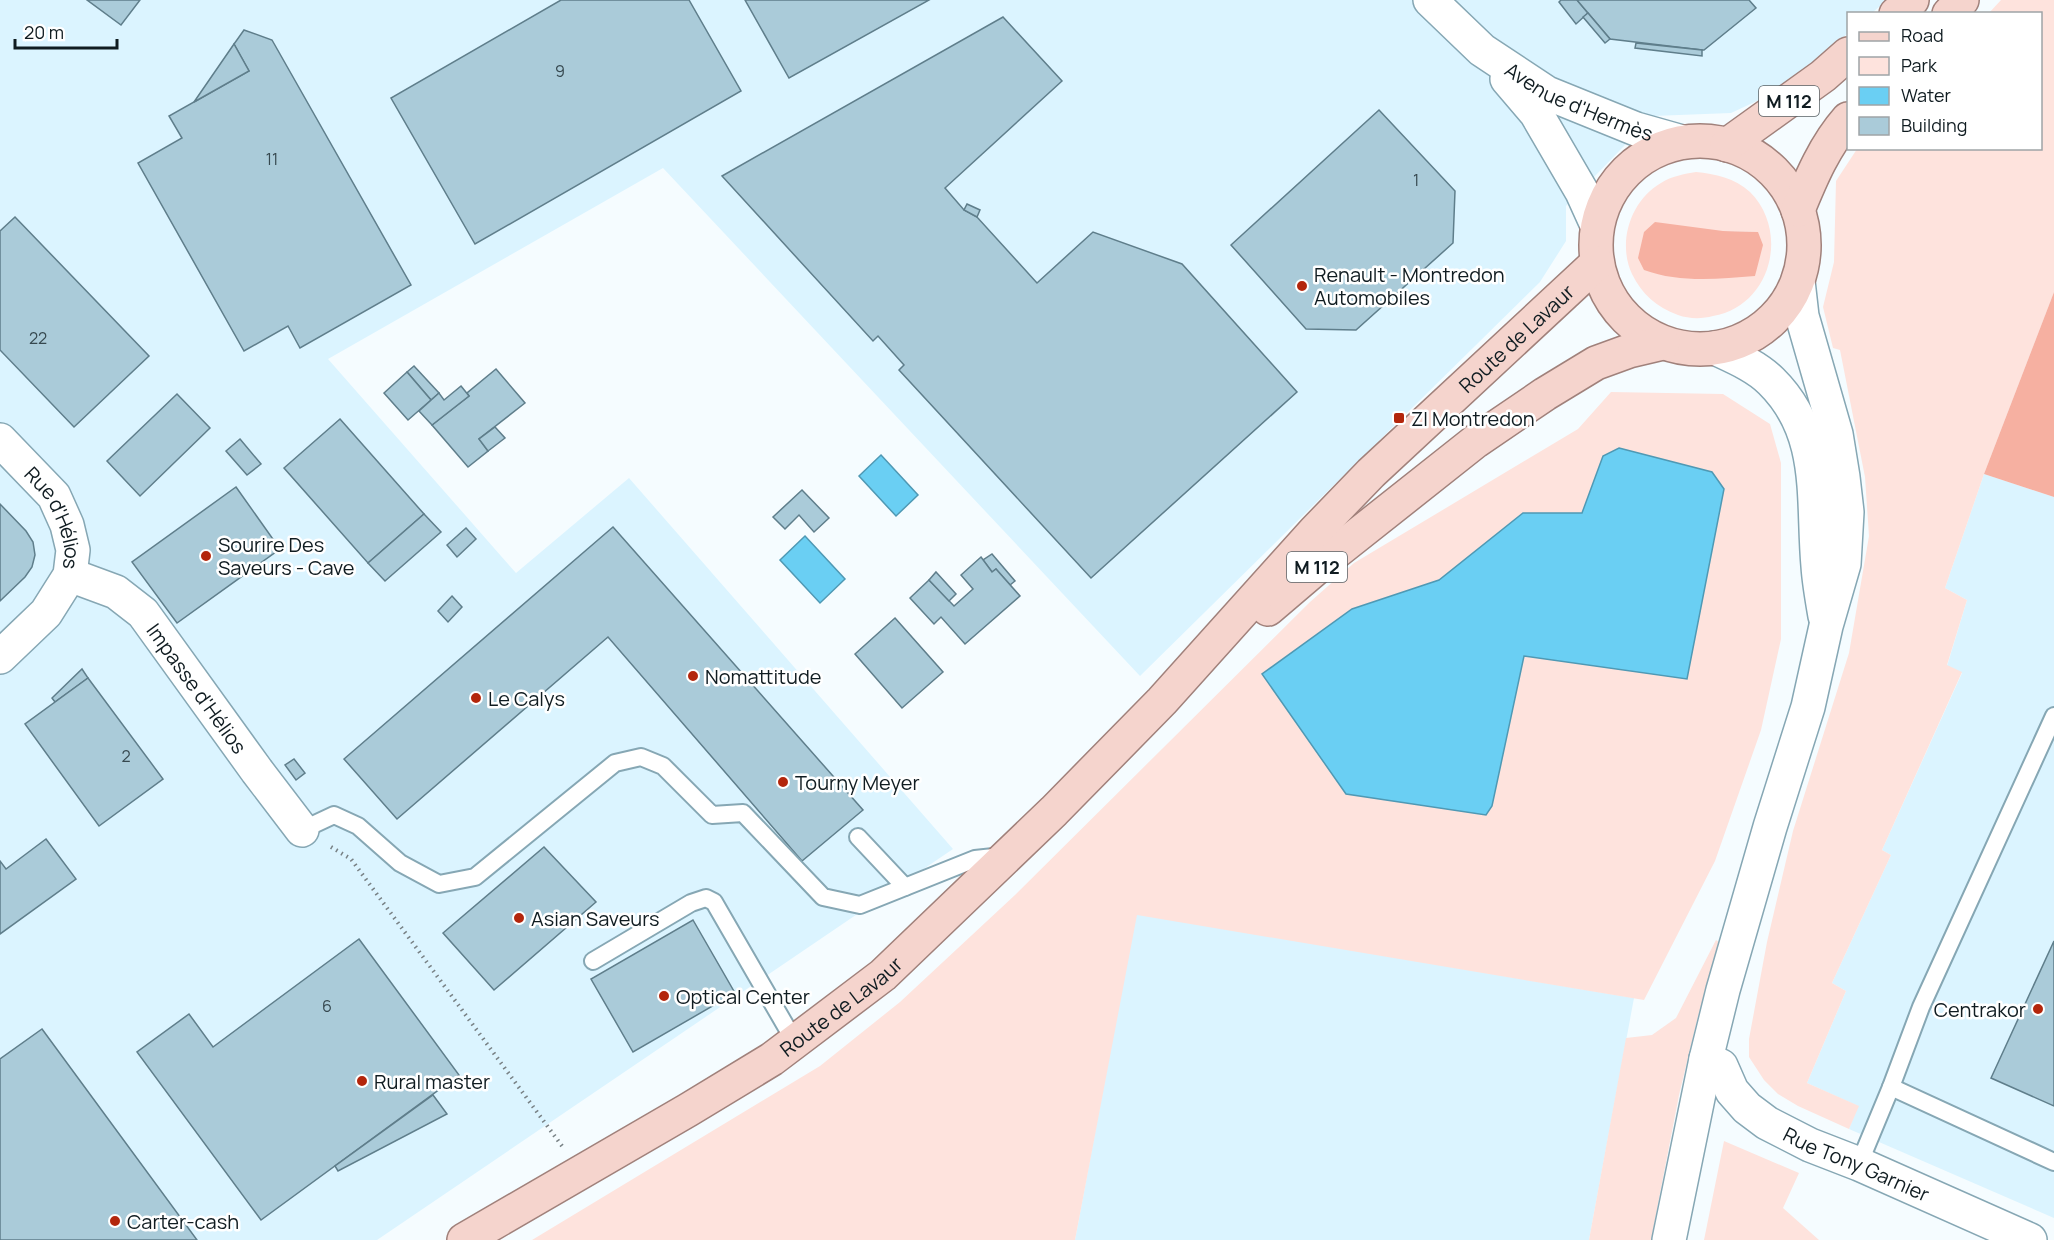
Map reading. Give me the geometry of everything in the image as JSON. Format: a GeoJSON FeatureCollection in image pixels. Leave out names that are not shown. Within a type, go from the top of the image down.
{"type":"FeatureCollection","features":[{"type":"Feature","properties":{"kind":"main road"},"geometry":{"type":"LineString","coordinates":[[1898,12],[1912,0]]}},
{"type":"Feature","properties":{"kind":"main road"},"geometry":{"type":"LineString","coordinates":[[1951,12],[1962,0]]}},
{"type":"Feature","properties":{"kind":"main road","name":"M 112"},"geometry":{"type":"LineString","coordinates":[[1726,145],[1822,76],[1847,55]]}},
{"type":"Feature","properties":{"kind":"main road","name":"M 112"},"geometry":{"type":"LineString","coordinates":[[1798,210],[1815,169],[1847,120]]}},
{"type":"Feature","properties":{"kind":"main road"},"geometry":{"type":"LineString","coordinates":[[1707,141],[1726,145],[1750,154],[1771,168],[1787,188],[1798,210],[1804,234],[1803,258],[1798,281],[1788,301],[1774,318],[1757,333],[1737,343],[1715,348],[1689,349],[1663,343],[1632,324],[1609,297],[1597,263],[1597,225],[1614,185],[1627,170],[1644,157],[1682,142],[1707,141]]}},
{"type":"Feature","properties":{"kind":"main road","name":"Route de Lavaur"},"geometry":{"type":"LineString","coordinates":[[464,1240],[772,1059],[883,975],[1054,812],[1162,701],[1314,532],[1371,473],[1597,263]]}},
{"type":"Feature","properties":{"kind":"main road","name":"Route de Lavaur"},"geometry":{"type":"LineString","coordinates":[[1162,701],[1322,563],[1476,441],[1596,363],[1629,351],[1663,343]]}},
{"type":"Feature","properties":{"kind":"street","name":"Avenue d'Hermès"},"geometry":{"type":"LineString","coordinates":[[1430,0],[1482,50],[1536,113],[1582,192],[1597,225]]}},
{"type":"Feature","properties":{"kind":"street","name":"Avenue d'Hermès"},"geometry":{"type":"LineString","coordinates":[[1482,50],[1547,93],[1636,129],[1682,142]]}},
{"type":"Feature","properties":{"kind":"street"},"geometry":{"type":"LineString","coordinates":[[1669,1240],[1706,1059],[1743,919],[1808,707],[1826,626],[1844,564],[1847,512],[1836,434],[1802,316],[1798,281]]}},
{"type":"Feature","properties":{"kind":"street"},"geometry":{"type":"LineString","coordinates":[[1715,348],[1746,363],[1770,380],[1793,407],[1806,435],[1814,474],[1818,565],[1826,626]]}},
{"type":"Feature","properties":{"kind":"street","name":"Rue d'Hélios"},"geometry":{"type":"LineString","coordinates":[[0,440],[54,496],[68,525],[73,550],[70,575],[46,613],[0,657]]}},
{"type":"Feature","properties":{"kind":"street","name":"Impasse d'Hélios"},"geometry":{"type":"LineString","coordinates":[[70,575],[117,592],[143,613],[302,830]]}},
{"type":"Feature","properties":{"kind":"street","name":"Rue Tony Garnier"},"geometry":{"type":"LineString","coordinates":[[1706,1059],[1721,1066],[1732,1091],[1747,1108],[1767,1123],[1810,1145],[1859,1164],[2030,1240]]}},
{"type":"Feature","properties":{"kind":"lane"},"geometry":{"type":"LineString","coordinates":[[1859,1164],[1922,1007],[2054,716]]}},
{"type":"Feature","properties":{"kind":"lane"},"geometry":{"type":"LineString","coordinates":[[302,830],[333,815],[358,826],[400,863],[439,884],[475,877],[615,762],[641,758],[663,766],[712,815],[743,813],[823,897],[860,905],[975,859],[1007,856]]}},
{"type":"Feature","properties":{"kind":"lane"},"geometry":{"type":"LineString","coordinates":[[858,837],[904,887]]}},
{"type":"Feature","properties":{"kind":"lane"},"geometry":{"type":"LineString","coordinates":[[594,961],[691,903],[706,898],[714,902],[795,1042]]}},
{"type":"Feature","properties":{"kind":"lane"},"geometry":{"type":"LineString","coordinates":[[1891,1087],[2054,1162]]}},
{"type":"Feature","properties":{"kind":"path"},"geometry":{"type":"LineString","coordinates":[[302,830],[351,859],[557,1142],[585,1169]]}},
{"type":"Feature","properties":{"kind":"shaded area"},"geometry":{"type":"Polygon","coordinates":[[[0,0],[1887,0],[1873,12],[1847,12],[1847,34],[1785,88],[1731,113],[1653,116],[1566,206],[1566,241],[1540,282],[1140,676],[663,168],[328,359],[516,573],[629,478],[953,849],[377,1240],[0,1240],[0,0]]]}},
{"type":"Feature","properties":{"kind":"shaded area"},"geometry":{"type":"Polygon","coordinates":[[[1655,222],[1723,231],[1758,232],[1763,245],[1755,276],[1685,278],[1644,270],[1638,258],[1644,232],[1655,222]]]}},
{"type":"Feature","properties":{"kind":"shaded area"},"geometry":{"type":"Polygon","coordinates":[[[2054,292],[2054,497],[1984,474],[2054,292]]]}},
{"type":"Feature","properties":{"kind":"shaded area"},"geometry":{"type":"Polygon","coordinates":[[[1984,474],[2054,497],[2054,1218],[1849,1129],[1858,1106],[1807,1083],[1846,991],[1832,983],[1891,855],[1882,850],[1962,673],[1947,666],[1967,600],[1945,588],[1984,474]]]}},
{"type":"Feature","properties":{"kind":"shaded area"},"geometry":{"type":"Polygon","coordinates":[[[1136,914],[1634,998],[1589,1240],[1075,1240],[1136,914]]]}},
{"type":"Feature","properties":{"kind":"green space"},"geometry":{"type":"Polygon","coordinates":[[[2001,0],[2054,0],[2054,292],[1984,474],[1945,588],[1967,600],[1947,665],[1962,672],[1882,850],[1891,855],[1832,983],[1846,991],[1807,1083],[1859,1106],[1849,1129],[1798,1106],[1778,1094],[1764,1080],[1749,1057],[1749,1039],[1767,942],[1793,831],[1849,653],[1869,536],[1865,477],[1840,350],[1833,348],[1823,307],[1834,262],[1836,181],[1856,150],[2042,150],[2042,12],[1990,12],[2001,0]]]}},
{"type":"Feature","properties":{"kind":"green space"},"geometry":{"type":"Polygon","coordinates":[[[1696,172],[1738,183],[1750,192],[1762,208],[1769,227],[1771,246],[1768,265],[1761,283],[1749,298],[1733,309],[1700,318],[1678,315],[1651,299],[1640,288],[1632,274],[1626,249],[1630,223],[1635,211],[1651,190],[1665,181],[1696,172]],[[1723,231],[1755,276],[1758,232],[1723,231]]]}},
{"type":"Feature","properties":{"kind":"green space"},"geometry":{"type":"Polygon","coordinates":[[[1611,392],[1723,394],[1770,424],[1781,463],[1781,639],[1761,730],[1715,861],[1644,1000],[1137,915],[1075,1240],[532,1240],[820,1066],[900,1002],[1015,895],[1310,602],[1354,563],[1578,429],[1611,392]],[[1603,456],[1582,513],[1523,513],[1439,580],[1352,609],[1262,674],[1346,794],[1492,806],[1524,656],[1687,678],[1603,456]]]}},
{"type":"Feature","properties":{"kind":"green space"},"geometry":{"type":"Polygon","coordinates":[[[1716,940],[1720,943],[1698,1016],[1679,1095],[1651,1240],[1589,1240],[1626,1038],[1652,1035],[1676,1018],[1716,940]]]}},
{"type":"Feature","properties":{"kind":"green space"},"geometry":{"type":"Polygon","coordinates":[[[1724,1141],[1799,1173],[1783,1208],[1819,1240],[1704,1240],[1724,1141]]]}},
{"type":"Feature","properties":{"kind":"water"},"geometry":{"type":"Polygon","coordinates":[[[1619,448],[1712,472],[1724,489],[1687,679],[1524,656],[1492,806],[1486,815],[1346,794],[1262,674],[1352,609],[1439,580],[1523,513],[1582,513],[1603,456],[1619,448]]]}},
{"type":"Feature","properties":{"kind":"water"},"geometry":{"type":"Polygon","coordinates":[[[881,455],[918,495],[896,516],[859,476],[881,455]]]}},
{"type":"Feature","properties":{"kind":"water"},"geometry":{"type":"Polygon","coordinates":[[[805,536],[845,579],[820,603],[780,560],[805,536]]]}},
{"type":"Feature","properties":{"kind":"building"},"geometry":{"type":"Polygon","coordinates":[[[87,0],[140,0],[121,25],[87,0]]]}},
{"type":"Feature","properties":{"kind":"building"},"geometry":{"type":"Polygon","coordinates":[[[561,0],[689,0],[741,91],[475,244],[391,98],[561,0]]]}},
{"type":"Feature","properties":{"kind":"building"},"geometry":{"type":"Polygon","coordinates":[[[745,0],[929,0],[789,78],[745,0]]]}},
{"type":"Feature","properties":{"kind":"building"},"geometry":{"type":"Polygon","coordinates":[[[1577,0],[1588,13],[1576,24],[1559,2],[1577,0]]]}},
{"type":"Feature","properties":{"kind":"building"},"geometry":{"type":"Polygon","coordinates":[[[1577,0],[1749,0],[1756,8],[1702,50],[1610,39],[1577,0]]]}},
{"type":"Feature","properties":{"kind":"building"},"geometry":{"type":"Polygon","coordinates":[[[1588,13],[1610,39],[1605,43],[1583,17],[1588,13]]]}},
{"type":"Feature","properties":{"kind":"building"},"geometry":{"type":"Polygon","coordinates":[[[1003,17],[1062,81],[945,188],[964,210],[977,217],[1037,283],[1093,232],[1182,264],[1297,392],[1091,578],[899,370],[904,365],[878,336],[873,341],[722,176],[1003,17]]]}},
{"type":"Feature","properties":{"kind":"building"},"geometry":{"type":"Polygon","coordinates":[[[244,30],[272,40],[411,285],[300,348],[288,326],[244,351],[138,163],[182,138],[169,116],[249,71],[234,44],[244,30]]]}},
{"type":"Feature","properties":{"kind":"building"},"geometry":{"type":"Polygon","coordinates":[[[1636,43],[1702,50],[1702,56],[1635,48],[1636,43]]]}},
{"type":"Feature","properties":{"kind":"building"},"geometry":{"type":"Polygon","coordinates":[[[234,44],[249,71],[194,102],[234,44]]]}},
{"type":"Feature","properties":{"kind":"building"},"geometry":{"type":"Polygon","coordinates":[[[1379,110],[1455,191],[1453,243],[1356,330],[1306,329],[1231,245],[1379,110]]]}},
{"type":"Feature","properties":{"kind":"building"},"geometry":{"type":"Polygon","coordinates":[[[967,204],[980,210],[977,217],[964,210],[967,204]]]}},
{"type":"Feature","properties":{"kind":"building"},"geometry":{"type":"Polygon","coordinates":[[[15,217],[149,356],[74,427],[0,350],[0,231],[15,217]]]}},
{"type":"Feature","properties":{"kind":"building"},"geometry":{"type":"Polygon","coordinates":[[[414,366],[439,393],[431,400],[407,372],[414,366]]]}},
{"type":"Feature","properties":{"kind":"building"},"geometry":{"type":"Polygon","coordinates":[[[496,369],[525,403],[479,439],[488,451],[468,467],[432,425],[469,396],[467,393],[496,369]]]}},
{"type":"Feature","properties":{"kind":"building"},"geometry":{"type":"Polygon","coordinates":[[[407,372],[431,400],[408,420],[384,393],[407,372]]]}},
{"type":"Feature","properties":{"kind":"building"},"geometry":{"type":"Polygon","coordinates":[[[461,386],[469,396],[432,425],[419,411],[439,393],[444,400],[461,386]]]}},
{"type":"Feature","properties":{"kind":"building"},"geometry":{"type":"Polygon","coordinates":[[[177,394],[210,428],[140,496],[107,461],[177,394]]]}},
{"type":"Feature","properties":{"kind":"building"},"geometry":{"type":"Polygon","coordinates":[[[340,419],[424,514],[368,563],[284,468],[340,419]]]}},
{"type":"Feature","properties":{"kind":"building"},"geometry":{"type":"Polygon","coordinates":[[[495,427],[505,438],[488,451],[479,439],[495,427]]]}},
{"type":"Feature","properties":{"kind":"building"},"geometry":{"type":"Polygon","coordinates":[[[240,439],[261,464],[247,475],[226,451],[240,439]]]}},
{"type":"Feature","properties":{"kind":"building","name":"Sourire Des Saveurs - Cave"},"geometry":{"type":"Polygon","coordinates":[[[236,487],[280,549],[177,623],[132,562],[236,487]]]}},
{"type":"Feature","properties":{"kind":"building"},"geometry":{"type":"Polygon","coordinates":[[[802,490],[829,518],[814,532],[799,515],[785,529],[773,517],[802,490]]]}},
{"type":"Feature","properties":{"kind":"building"},"geometry":{"type":"Polygon","coordinates":[[[0,504],[26,531],[33,542],[35,555],[32,567],[25,577],[0,601],[0,504]]]}},
{"type":"Feature","properties":{"kind":"building"},"geometry":{"type":"Polygon","coordinates":[[[424,514],[441,532],[385,581],[368,563],[424,514]]]}},
{"type":"Feature","properties":{"kind":"building","name":"Le Calys"},"geometry":{"type":"Polygon","coordinates":[[[613,527],[863,810],[802,861],[608,637],[397,819],[344,759],[613,527]]]}},
{"type":"Feature","properties":{"kind":"building"},"geometry":{"type":"Polygon","coordinates":[[[466,528],[476,539],[457,557],[447,545],[466,528]]]}},
{"type":"Feature","properties":{"kind":"building"},"geometry":{"type":"Polygon","coordinates":[[[992,554],[1015,581],[1010,585],[996,569],[992,572],[983,560],[992,554]]]}},
{"type":"Feature","properties":{"kind":"building"},"geometry":{"type":"Polygon","coordinates":[[[981,557],[992,572],[996,569],[1020,596],[965,644],[941,617],[934,624],[910,598],[929,580],[954,606],[973,589],[961,575],[981,557]]]}},
{"type":"Feature","properties":{"kind":"building"},"geometry":{"type":"Polygon","coordinates":[[[936,572],[956,594],[949,601],[929,580],[936,572]]]}},
{"type":"Feature","properties":{"kind":"building"},"geometry":{"type":"Polygon","coordinates":[[[452,596],[462,607],[448,622],[438,611],[452,596]]]}},
{"type":"Feature","properties":{"kind":"building"},"geometry":{"type":"Polygon","coordinates":[[[895,618],[943,672],[902,708],[855,654],[895,618]]]}},
{"type":"Feature","properties":{"kind":"building"},"geometry":{"type":"Polygon","coordinates":[[[82,669],[88,678],[55,702],[52,698],[82,669]]]}},
{"type":"Feature","properties":{"kind":"building"},"geometry":{"type":"Polygon","coordinates":[[[88,678],[163,779],[99,826],[25,724],[88,678]]]}},
{"type":"Feature","properties":{"kind":"building"},"geometry":{"type":"Polygon","coordinates":[[[294,759],[305,773],[296,780],[285,765],[294,759]]]}},
{"type":"Feature","properties":{"kind":"building"},"geometry":{"type":"Polygon","coordinates":[[[46,839],[76,879],[0,934],[0,861],[6,869],[46,839]]]}},
{"type":"Feature","properties":{"kind":"building","name":"Asian Saveurs"},"geometry":{"type":"Polygon","coordinates":[[[544,847],[596,902],[494,990],[443,933],[544,847]]]}},
{"type":"Feature","properties":{"kind":"building"},"geometry":{"type":"Polygon","coordinates":[[[693,920],[735,993],[633,1052],[591,979],[693,920]]]}},
{"type":"Feature","properties":{"kind":"building"},"geometry":{"type":"Polygon","coordinates":[[[359,939],[459,1075],[261,1220],[137,1052],[189,1014],[213,1047],[359,939]]]}},
{"type":"Feature","properties":{"kind":"building","name":"Centrakor"},"geometry":{"type":"Polygon","coordinates":[[[2054,941],[2054,1106],[1991,1078],[2054,941]]]}},
{"type":"Feature","properties":{"kind":"building"},"geometry":{"type":"Polygon","coordinates":[[[42,1029],[197,1240],[0,1240],[0,1059],[42,1029]]]}},
{"type":"Feature","properties":{"kind":"building"},"geometry":{"type":"Polygon","coordinates":[[[433,1095],[447,1114],[338,1171],[335,1166],[433,1095]]]}},
{"type":"Feature","properties":{"kind":"place","name":"Renault - Montredon Automobiles"},"geometry":{"type":"Point","coordinates":[1302,286]}},
{"type":"Feature","properties":{"kind":"place","name":"ZI Montredon"},"geometry":{"type":"Point","coordinates":[1399,418]}},
{"type":"Feature","properties":{"kind":"place","name":"Sourire Des Saveurs - Cave"},"geometry":{"type":"Point","coordinates":[206,556]}},
{"type":"Feature","properties":{"kind":"place","name":"Nomattitude"},"geometry":{"type":"Point","coordinates":[693,676]}},
{"type":"Feature","properties":{"kind":"place","name":"Le Calys"},"geometry":{"type":"Point","coordinates":[476,698]}},
{"type":"Feature","properties":{"kind":"place","name":"Tourny Meyer"},"geometry":{"type":"Point","coordinates":[783,782]}},
{"type":"Feature","properties":{"kind":"place","name":"Asian Saveurs"},"geometry":{"type":"Point","coordinates":[519,918]}},
{"type":"Feature","properties":{"kind":"place","name":"Optical Center"},"geometry":{"type":"Point","coordinates":[664,996]}},
{"type":"Feature","properties":{"kind":"place","name":"Centrakor"},"geometry":{"type":"Point","coordinates":[2038,1009]}},
{"type":"Feature","properties":{"kind":"place","name":"Rural master"},"geometry":{"type":"Point","coordinates":[362,1081]}},
{"type":"Feature","properties":{"kind":"place","name":"Carter-cash"},"geometry":{"type":"Point","coordinates":[115,1221]}}]}
